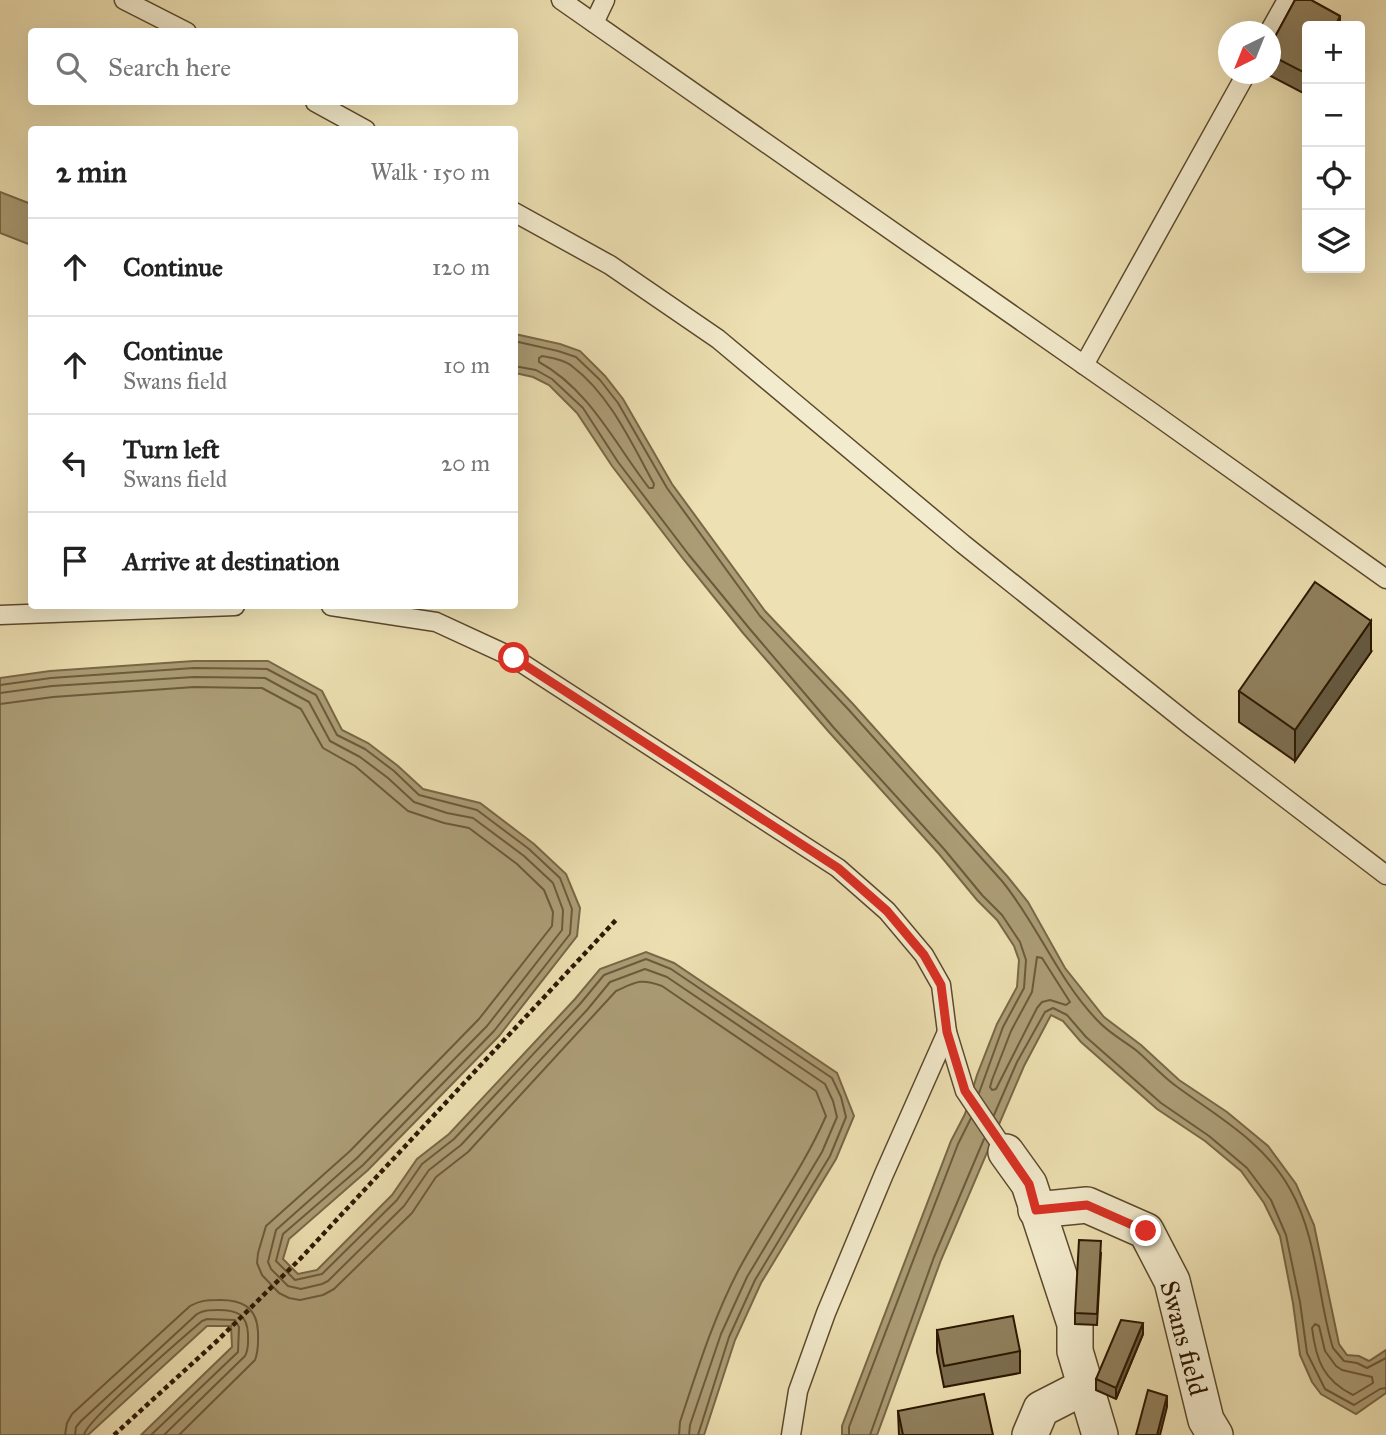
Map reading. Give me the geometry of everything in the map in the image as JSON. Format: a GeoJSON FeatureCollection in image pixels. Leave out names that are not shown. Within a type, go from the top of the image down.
{"type":"FeatureCollection","features":[{"type":"Feature","properties":{"kind":"street"},"geometry":{"type":"LineString","coordinates":[[1006,1152],[1029,1184],[1075,1324],[1075,1351],[1100,1435]]}},
{"type":"Feature","properties":{"kind":"street","name":"Swans field"},"geometry":{"type":"LineString","coordinates":[[1036,1210],[1087,1205],[1146,1231],[1172,1281],[1206,1420],[1215,1435]]}},
{"type":"Feature","properties":{"kind":"street"},"geometry":{"type":"LineString","coordinates":[[1030,1435],[1041,1409],[1086,1386]]}},
{"type":"Feature","properties":{"kind":"lane"},"geometry":{"type":"LineString","coordinates":[[124,0],[179,28]]}},
{"type":"Feature","properties":{"kind":"lane"},"geometry":{"type":"LineString","coordinates":[[561,0],[1386,579]]}},
{"type":"Feature","properties":{"kind":"lane"},"geometry":{"type":"LineString","coordinates":[[594,23],[605,0]]}},
{"type":"Feature","properties":{"kind":"lane"},"geometry":{"type":"LineString","coordinates":[[1275,21],[1287,0]]}},
{"type":"Feature","properties":{"kind":"lane"},"geometry":{"type":"LineString","coordinates":[[1084,365],[1240,84]]}},
{"type":"Feature","properties":{"kind":"lane"},"geometry":{"type":"LineString","coordinates":[[320,105],[359,126]]}},
{"type":"Feature","properties":{"kind":"lane"},"geometry":{"type":"LineString","coordinates":[[518,214],[610,265],[718,339],[974,552],[1191,726],[1386,875]]}},
{"type":"Feature","properties":{"kind":"lane"},"geometry":{"type":"LineString","coordinates":[[0,615],[157,609]]}},
{"type":"Feature","properties":{"kind":"lane"},"geometry":{"type":"LineString","coordinates":[[351,609],[436,622],[514,658],[838,868],[887,911],[924,955],[941,985],[947,1032],[965,1091],[1006,1152]]}},
{"type":"Feature","properties":{"kind":"lane"},"geometry":{"type":"LineString","coordinates":[[790,1435],[798,1391],[826,1313],[947,1032]]}},
{"type":"Feature","properties":{"kind":"path"},"geometry":{"type":"LineString","coordinates":[[114,1435],[218,1340],[300,1259],[616,920]]}},
{"type":"Feature","properties":{"kind":"water"},"geometry":{"type":"Polygon","coordinates":[[[0,192],[28,203],[28,244],[0,233],[0,192]]]}},
{"type":"Feature","properties":{"kind":"water"},"geometry":{"type":"Polygon","coordinates":[[[518,335],[580,351],[605,376],[623,399],[672,484],[765,611],[853,704],[1007,876],[1028,902],[1065,968],[1104,1017],[1141,1045],[1179,1080],[1227,1112],[1268,1146],[1296,1184],[1314,1225],[1339,1344],[1347,1355],[1359,1356],[1369,1361],[1386,1350],[1386,1393],[1356,1414],[1321,1394],[1312,1382],[1300,1355],[1280,1236],[1264,1203],[1241,1171],[1205,1141],[1157,1109],[1081,1042],[1063,1021],[1051,1015],[1024,1066],[941,1260],[877,1435],[842,1435],[842,1426],[951,1141],[965,1114],[997,1024],[1017,987],[1019,960],[1014,946],[997,920],[829,732],[684,560],[612,466],[577,413],[549,385],[518,374],[518,335]]]}},
{"type":"Feature","properties":{"kind":"water"},"geometry":{"type":"Polygon","coordinates":[[[194,661],[268,661],[322,691],[342,730],[368,743],[423,789],[480,803],[534,844],[566,874],[580,908],[577,936],[499,1036],[368,1170],[289,1239],[283,1259],[298,1274],[317,1270],[392,1195],[417,1159],[449,1134],[600,969],[646,952],[674,963],[837,1073],[854,1116],[836,1159],[761,1283],[735,1340],[704,1435],[141,1435],[232,1347],[231,1326],[207,1326],[88,1435],[0,1435],[0,678],[50,671],[194,661]]]}},
{"type":"Feature","properties":{"kind":"building"},"geometry":{"type":"Polygon","coordinates":[[[1295,0],[1311,0],[1340,16],[1338,21],[1302,21],[1302,71],[1281,61],[1281,26],[1295,0]]]}},
{"type":"Feature","properties":{"kind":"building"},"geometry":{"type":"Polygon","coordinates":[[[1315,582],[1371,621],[1295,730],[1239,691],[1315,582]]]}},
{"type":"Feature","properties":{"kind":"building"},"geometry":{"type":"Polygon","coordinates":[[[1079,1240],[1101,1241],[1097,1314],[1075,1313],[1079,1240]]]}},
{"type":"Feature","properties":{"kind":"building"},"geometry":{"type":"Polygon","coordinates":[[[1013,1316],[1020,1351],[944,1366],[937,1330],[1013,1316]]]}},
{"type":"Feature","properties":{"kind":"building"},"geometry":{"type":"Polygon","coordinates":[[[1121,1320],[1143,1323],[1116,1388],[1096,1379],[1121,1320]]]}},
{"type":"Feature","properties":{"kind":"building"},"geometry":{"type":"Polygon","coordinates":[[[1148,1390],[1167,1396],[1157,1435],[1136,1435],[1148,1390]]]}},
{"type":"Feature","properties":{"kind":"building"},"geometry":{"type":"Polygon","coordinates":[[[984,1394],[993,1435],[903,1435],[898,1411],[984,1394]]]}},
{"type":"Feature","properties":{"kind":"route"},"geometry":{"type":"LineString","coordinates":[[514,658],[838,868],[887,911],[924,955],[941,985],[947,1032],[965,1091],[1029,1184],[1036,1210],[1087,1205],[1146,1231]]}}]}
